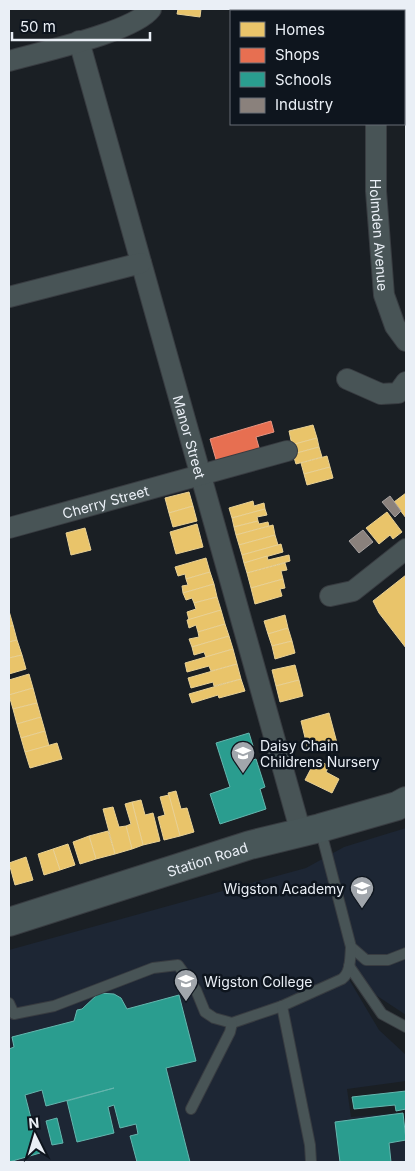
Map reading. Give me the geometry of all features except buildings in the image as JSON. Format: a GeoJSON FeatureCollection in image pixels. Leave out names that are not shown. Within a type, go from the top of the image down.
{"type":"FeatureCollection","features":[{"type":"Feature","properties":{"kind":"main road","name":"Station Road"},"geometry":{"type":"LineString","coordinates":[[9,922],[250,845],[311,831],[396,806],[406,801]]}},
{"type":"Feature","properties":{"kind":"street"},"geometry":{"type":"LineString","coordinates":[[9,60],[128,26],[151,9]]}},
{"type":"Feature","properties":{"kind":"street","name":"Manor Street"},"geometry":{"type":"LineString","coordinates":[[79,41],[202,474],[311,831]]}},
{"type":"Feature","properties":{"kind":"street","name":"Holmden Avenue"},"geometry":{"type":"LineString","coordinates":[[376,125],[376,191],[384,295],[395,326],[406,341]]}},
{"type":"Feature","properties":{"kind":"street"},"geometry":{"type":"LineString","coordinates":[[9,298],[141,263]]}},
{"type":"Feature","properties":{"kind":"street"},"geometry":{"type":"LineString","coordinates":[[347,379],[381,394],[398,393],[406,382]]}},
{"type":"Feature","properties":{"kind":"street","name":"Cherry Street"},"geometry":{"type":"LineString","coordinates":[[9,528],[287,451]]}},
{"type":"Feature","properties":{"kind":"street"},"geometry":{"type":"LineString","coordinates":[[330,596],[352,592],[406,549]]}},
{"type":"Feature","properties":{"kind":"lane"},"geometry":{"type":"LineString","coordinates":[[9,1003],[12,1014],[54,1006],[154,968],[178,965],[196,990],[205,1012],[214,1018],[232,1023],[282,1006],[342,979],[346,975],[349,966],[351,947],[311,831]]}},
{"type":"Feature","properties":{"kind":"lane"},"geometry":{"type":"LineString","coordinates":[[351,947],[366,960],[388,960],[406,953]]}},
{"type":"Feature","properties":{"kind":"lane"},"geometry":{"type":"LineString","coordinates":[[349,966],[382,1014],[406,1028]]}},
{"type":"Feature","properties":{"kind":"lane"},"geometry":{"type":"LineString","coordinates":[[282,1006],[310,1145],[311,1162]]}},
{"type":"Feature","properties":{"kind":"lane"},"geometry":{"type":"LineString","coordinates":[[191,1109],[230,1032],[232,1023]]}},
{"type":"Feature","properties":{"kind":"shaded area","name":"Wigston College"},"geometry":{"type":"Polygon","coordinates":[[[406,828],[406,1015],[347,976],[379,1030],[406,1055],[406,1081],[347,1089],[351,1117],[403,1113],[406,1162],[9,1162],[9,950],[306,868],[344,847],[406,828]]]}},
{"type":"Feature","properties":{"kind":"place","name":"Daisy Chain Childrens Nursery"},"geometry":{"type":"Point","coordinates":[243,774]}},
{"type":"Feature","properties":{"kind":"place","name":"Wigston Academy"},"geometry":{"type":"Point","coordinates":[362,909]}},
{"type":"Feature","properties":{"kind":"place","name":"Wigston College"},"geometry":{"type":"Point","coordinates":[186,1002]}}]}
